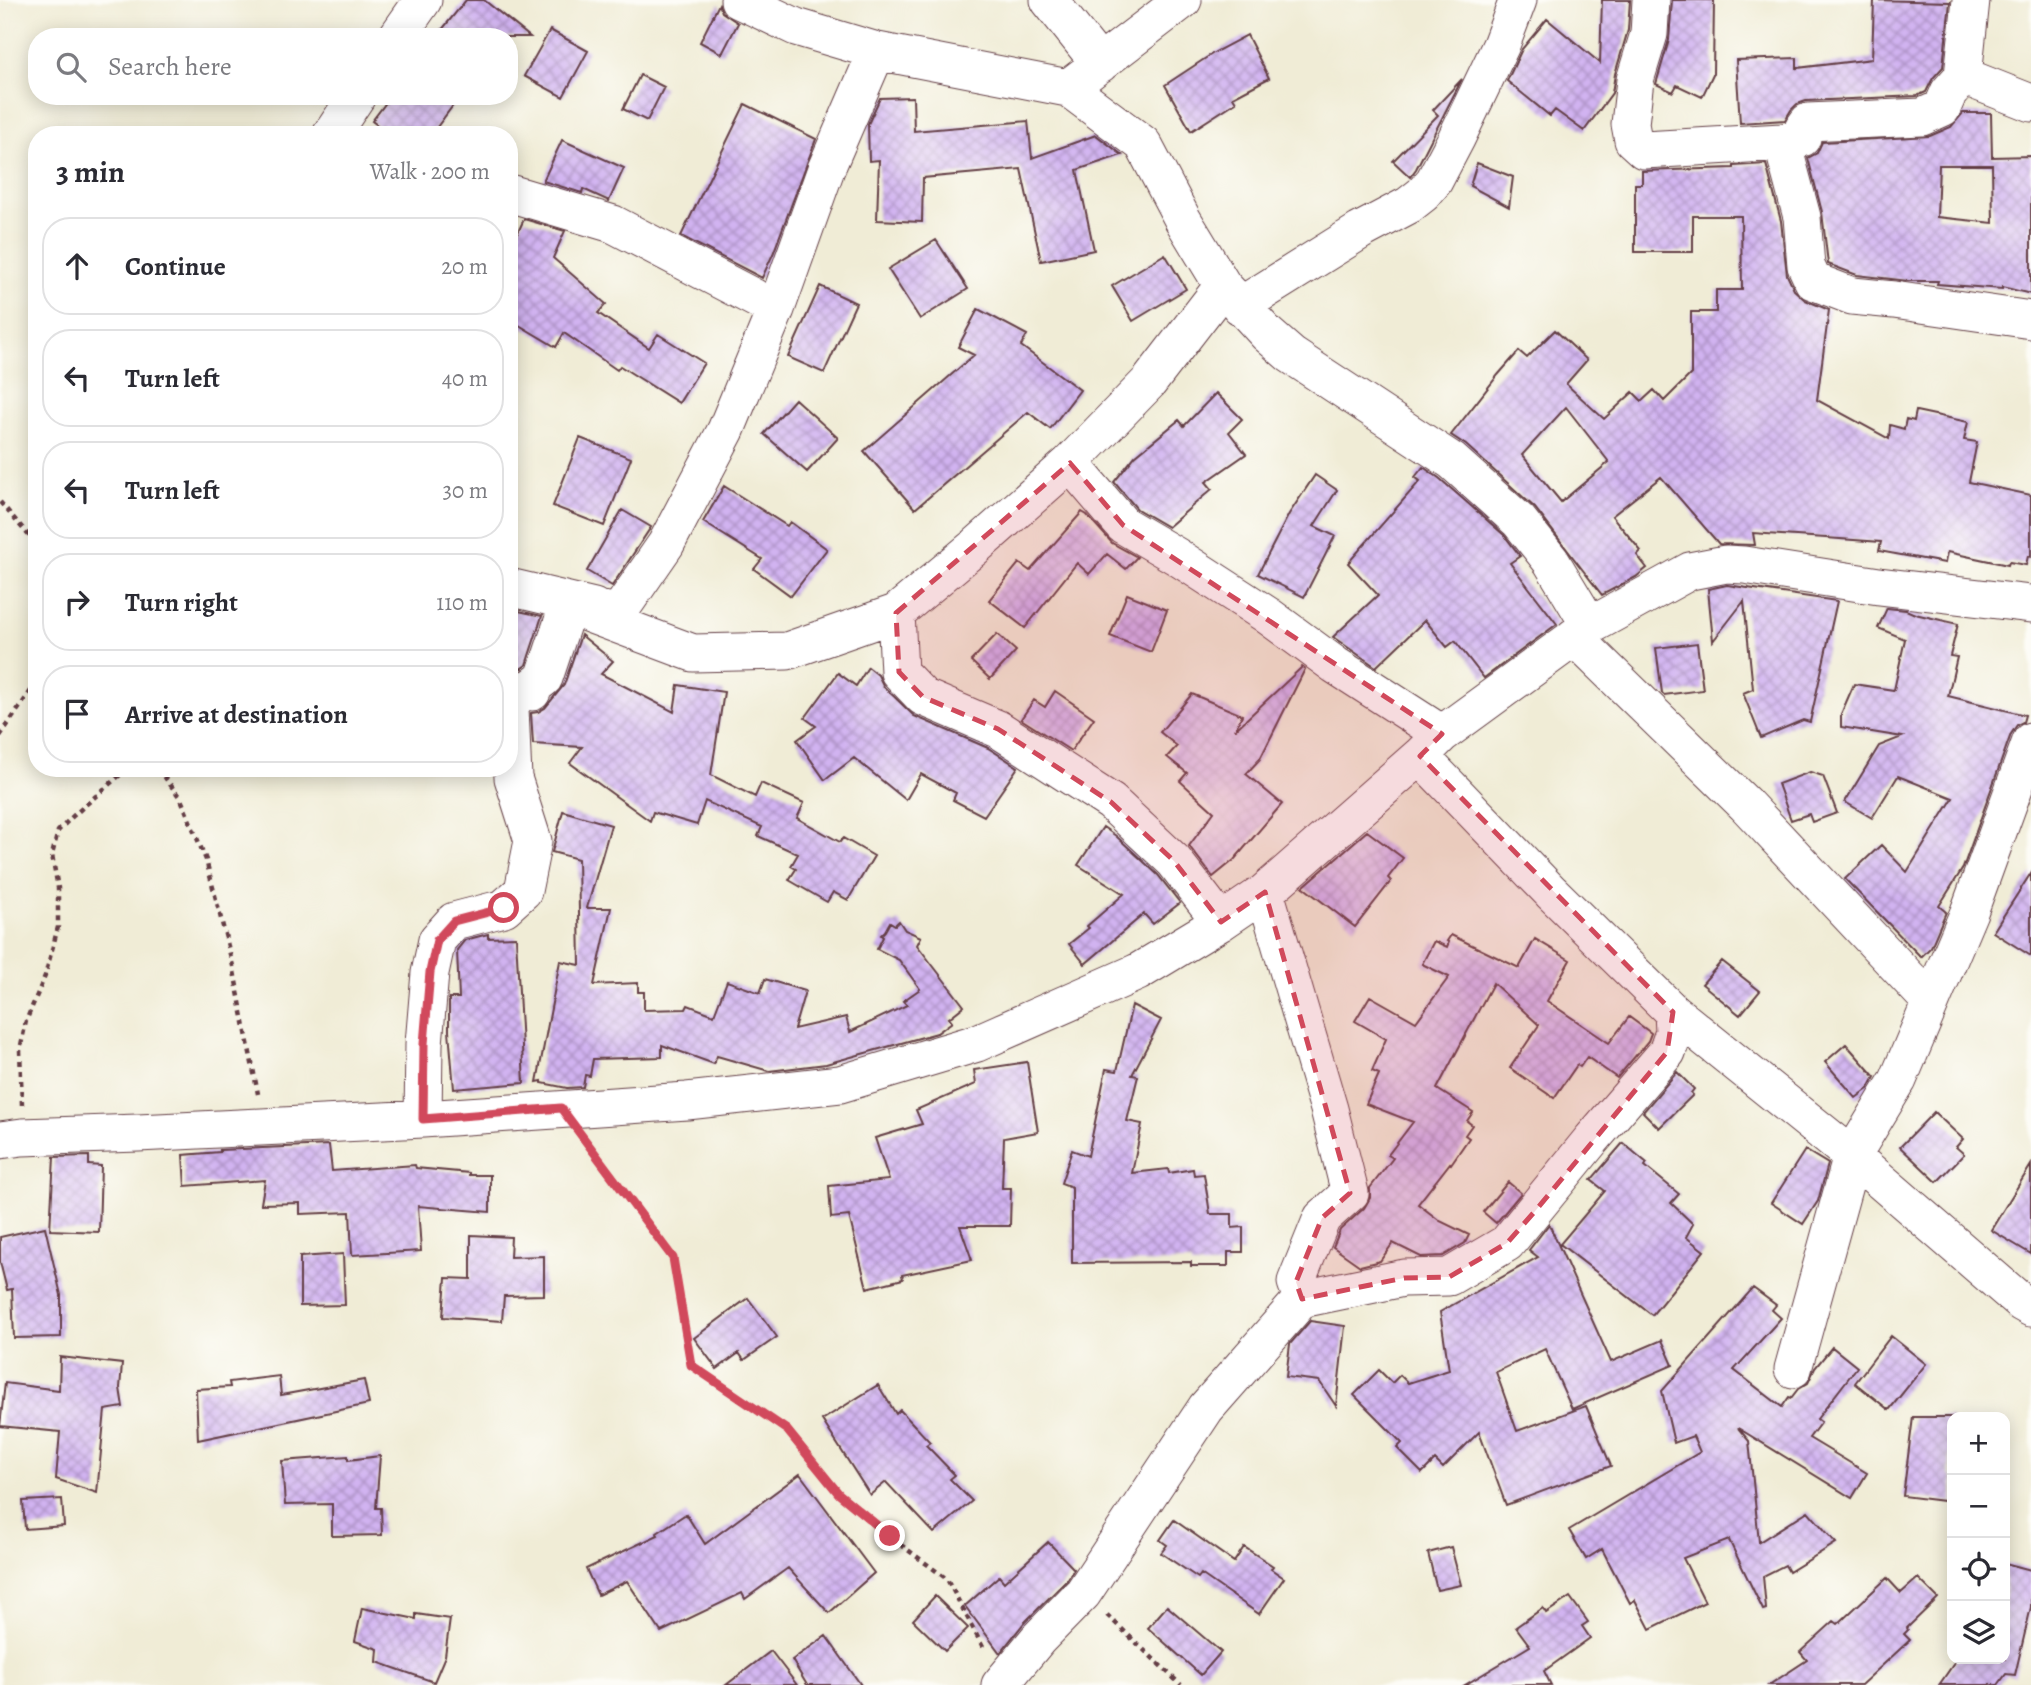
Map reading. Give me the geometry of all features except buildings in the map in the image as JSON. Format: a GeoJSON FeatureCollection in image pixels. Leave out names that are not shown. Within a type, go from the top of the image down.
{"type":"FeatureCollection","features":[{"type":"Feature","properties":{"kind":"street"},"geometry":{"type":"LineString","coordinates":[[403,28],[423,0]]}},
{"type":"Feature","properties":{"kind":"street"},"geometry":{"type":"LineString","coordinates":[[739,0],[796,27],[877,51],[1068,88],[1143,144],[1182,220],[1232,296],[1267,334],[1291,355],[1452,461],[1509,513],[1551,561],[1582,631],[1931,1002]]}},
{"type":"Feature","properties":{"kind":"street"},"geometry":{"type":"LineString","coordinates":[[1049,0],[1100,64]]}},
{"type":"Feature","properties":{"kind":"street"},"geometry":{"type":"LineString","coordinates":[[1068,88],[1183,0]]}},
{"type":"Feature","properties":{"kind":"street"},"geometry":{"type":"LineString","coordinates":[[568,607],[693,653],[787,651],[896,614],[1070,463],[1232,296],[1409,205],[1423,194],[1434,181],[1456,139],[1502,45],[1518,0]]}},
{"type":"Feature","properties":{"kind":"street"},"geometry":{"type":"LineString","coordinates":[[1651,0],[1649,34],[1635,80],[1630,124],[1633,140],[1644,150],[1782,142],[1802,138],[1803,129],[1808,122],[1922,117],[1942,108],[1949,92],[1963,76],[1971,0]]}},
{"type":"Feature","properties":{"kind":"street"},"geometry":{"type":"LineString","coordinates":[[619,612],[666,544],[726,430],[776,309],[826,169],[877,51]]}},
{"type":"Feature","properties":{"kind":"street"},"geometry":{"type":"LineString","coordinates":[[1963,76],[2031,103]]}},
{"type":"Feature","properties":{"kind":"street"},"geometry":{"type":"LineString","coordinates":[[337,126],[351,105]]}},
{"type":"Feature","properties":{"kind":"street"},"geometry":{"type":"LineString","coordinates":[[1782,142],[1801,217],[1806,266],[1813,281],[1852,296],[2031,320]]}},
{"type":"Feature","properties":{"kind":"street"},"geometry":{"type":"LineString","coordinates":[[518,196],[612,224],[776,309]]}},
{"type":"Feature","properties":{"kind":"street"},"geometry":{"type":"LineString","coordinates":[[1070,463],[1123,525],[1255,608],[1335,665],[1431,745],[1551,892],[1673,1012],[1852,1156],[2031,1308]]}},
{"type":"Feature","properties":{"kind":"street"},"geometry":{"type":"LineString","coordinates":[[11,1139],[423,1119],[687,1101],[840,1084],[977,1043],[1138,972],[1221,922],[1265,892],[1431,745],[1582,631],[1690,571],[1726,564],[1744,565],[1879,586],[2031,604]]}},
{"type":"Feature","properties":{"kind":"street"},"geometry":{"type":"LineString","coordinates":[[518,589],[619,612]]}},
{"type":"Feature","properties":{"kind":"street"},"geometry":{"type":"LineString","coordinates":[[568,607],[619,612]]}},
{"type":"Feature","properties":{"kind":"street"},"geometry":{"type":"LineString","coordinates":[[518,689],[532,692],[535,685],[544,678],[568,607]]}},
{"type":"Feature","properties":{"kind":"street"},"geometry":{"type":"LineString","coordinates":[[896,614],[899,672],[923,696],[998,729],[1111,802],[1174,861],[1221,922]]}},
{"type":"Feature","properties":{"kind":"street"},"geometry":{"type":"LineString","coordinates":[[1793,1369],[1852,1156],[1898,1080],[1969,912],[2031,741]]}},
{"type":"Feature","properties":{"kind":"street"},"geometry":{"type":"LineString","coordinates":[[423,1119],[424,1044],[430,972],[437,940],[454,921],[504,908],[523,891],[533,841],[513,777]]}},
{"type":"Feature","properties":{"kind":"street"},"geometry":{"type":"LineString","coordinates":[[1265,892],[1329,1109],[1350,1193],[1322,1218],[1296,1282],[1302,1299]]}},
{"type":"Feature","properties":{"kind":"street"},"geometry":{"type":"LineString","coordinates":[[1001,1684],[1039,1638],[1083,1593],[1206,1408],[1302,1299],[1405,1278],[1449,1277],[1507,1243],[1667,1052],[1674,1032],[1673,1012]]}},
{"type":"Feature","properties":{"kind":"path"},"geometry":{"type":"LineString","coordinates":[[0,502],[28,535]]}},
{"type":"Feature","properties":{"kind":"path"},"geometry":{"type":"LineString","coordinates":[[0,736],[28,695]]}},
{"type":"Feature","properties":{"kind":"path"},"geometry":{"type":"LineString","coordinates":[[11,1139],[20,1050],[26,1021],[45,976],[58,927],[58,888],[52,855],[58,831],[118,777]]}},
{"type":"Feature","properties":{"kind":"path"},"geometry":{"type":"LineString","coordinates":[[165,777],[181,799],[206,860],[233,965],[264,1126]]}},
{"type":"Feature","properties":{"kind":"path"},"geometry":{"type":"LineString","coordinates":[[561,1108],[673,1258],[691,1365],[787,1430],[839,1494],[947,1579],[1001,1684]]}},
{"type":"Feature","properties":{"kind":"path"},"geometry":{"type":"LineString","coordinates":[[1083,1593],[1181,1685]]}},
{"type":"Feature","properties":{"kind":"highlighted area"},"geometry":{"type":"Polygon","coordinates":[[[1070,463],[1123,525],[1442,734],[1420,756],[1673,1012],[1667,1052],[1536,1210],[1507,1243],[1449,1277],[1404,1278],[1302,1299],[1296,1282],[1322,1218],[1350,1193],[1265,892],[1221,922],[1174,861],[1111,802],[998,729],[923,697],[899,672],[896,613],[1070,463]]]}},
{"type":"Feature","properties":{"kind":"route"},"geometry":{"type":"LineString","coordinates":[[504,908],[454,921],[437,940],[430,972],[424,1044],[423,1119],[561,1108],[673,1258],[691,1365],[787,1430],[839,1494],[890,1536]]}}]}
